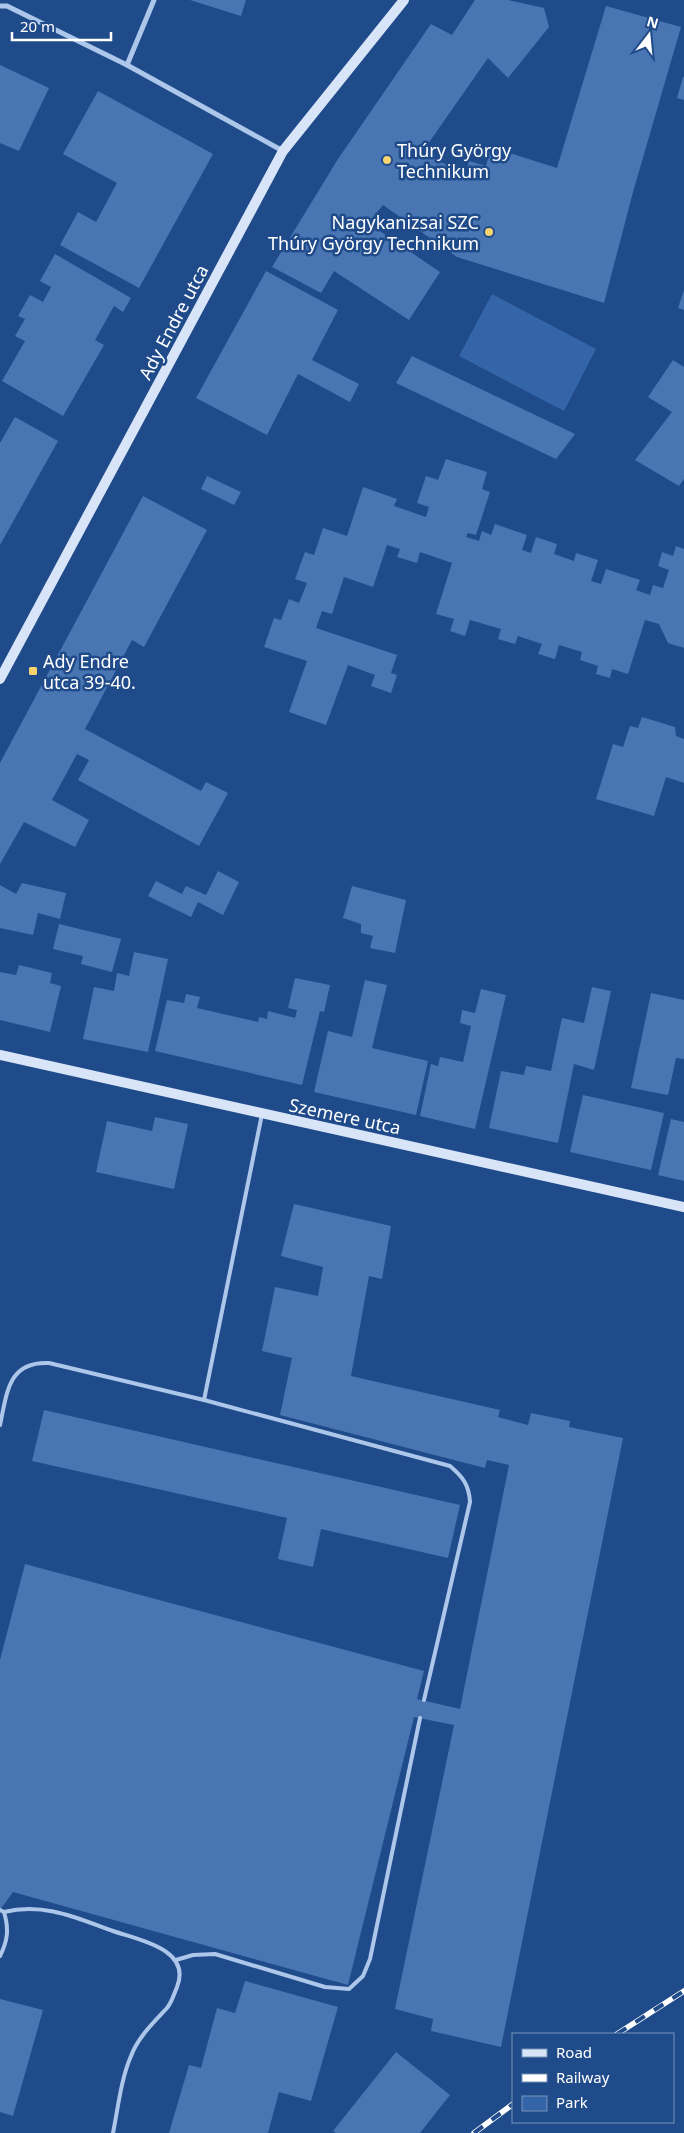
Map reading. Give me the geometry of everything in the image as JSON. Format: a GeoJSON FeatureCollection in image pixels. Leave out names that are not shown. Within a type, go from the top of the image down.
{"type":"FeatureCollection","features":[{"type":"Feature","properties":{"kind":"main road","name":"Ady Endre utca"},"geometry":{"type":"LineString","coordinates":[[0,679],[283,152],[404,0]]}},
{"type":"Feature","properties":{"kind":"main road","name":"Szemere utca"},"geometry":{"type":"LineString","coordinates":[[0,1055],[684,1207]]}},
{"type":"Feature","properties":{"kind":"street"},"geometry":{"type":"LineString","coordinates":[[127,65],[154,0]]}},
{"type":"Feature","properties":{"kind":"street"},"geometry":{"type":"LineString","coordinates":[[0,6],[6,6],[127,65],[283,152]]}},
{"type":"Feature","properties":{"kind":"lane"},"geometry":{"type":"LineString","coordinates":[[204,1400],[262,1114]]}},
{"type":"Feature","properties":{"kind":"lane"},"geometry":{"type":"LineString","coordinates":[[0,1425],[10,1382],[27,1365],[40,1362],[204,1400],[450,1466],[460,1474],[469,1487],[470,1502],[424,1700]]}},
{"type":"Feature","properties":{"kind":"lane"},"geometry":{"type":"LineString","coordinates":[[176,1960],[193,1955],[216,1954],[325,1987],[349,1989],[363,1976],[370,1959],[420,1718]]}},
{"type":"Feature","properties":{"kind":"lane"},"geometry":{"type":"LineString","coordinates":[[0,1956],[5,1947],[9,1928],[2,1911],[19,1908],[38,1908],[60,1912],[162,1948],[176,1960],[180,1978],[169,2005],[146,2031],[131,2055],[113,2133]]}},
{"type":"Feature","properties":{"kind":"green space"},"geometry":{"type":"Polygon","coordinates":[[[492,294],[596,349],[564,411],[459,356],[492,294]]]}},
{"type":"Feature","properties":{"kind":"building"},"geometry":{"type":"Polygon","coordinates":[[[190,0],[246,0],[241,16],[190,0]]]}},
{"type":"Feature","properties":{"kind":"building","name":"Thúry György Technikum"},"geometry":{"type":"Polygon","coordinates":[[[475,0],[508,0],[544,8],[549,27],[508,78],[488,58],[423,151],[465,176],[469,161],[486,166],[491,147],[557,168],[606,6],[681,27],[633,192],[604,303],[457,257],[383,205],[368,223],[440,272],[409,320],[334,271],[321,293],[272,267],[338,159],[431,24],[452,35],[475,0]]]}},
{"type":"Feature","properties":{"kind":"building"},"geometry":{"type":"Polygon","coordinates":[[[0,65],[49,88],[19,151],[0,143],[0,65]]]}},
{"type":"Feature","properties":{"kind":"building"},"geometry":{"type":"Polygon","coordinates":[[[684,77],[684,100],[677,98],[684,77]]]}},
{"type":"Feature","properties":{"kind":"building"},"geometry":{"type":"Polygon","coordinates":[[[98,91],[213,154],[139,288],[60,245],[78,212],[96,222],[117,183],[63,154],[98,91]]]}},
{"type":"Feature","properties":{"kind":"building"},"geometry":{"type":"Polygon","coordinates":[[[55,254],[131,298],[123,312],[114,306],[95,340],[104,345],[63,416],[2,381],[25,341],[15,336],[25,319],[18,316],[30,295],[43,302],[51,287],[40,281],[55,254]]]}},
{"type":"Feature","properties":{"kind":"building"},"geometry":{"type":"Polygon","coordinates":[[[266,271],[338,310],[312,360],[359,384],[350,402],[298,374],[267,435],[196,398],[266,271]]]}},
{"type":"Feature","properties":{"kind":"building"},"geometry":{"type":"Polygon","coordinates":[[[684,290],[684,310],[678,308],[684,290]]]}},
{"type":"Feature","properties":{"kind":"building"},"geometry":{"type":"Polygon","coordinates":[[[412,356],[575,434],[556,459],[396,383],[412,356]]]}},
{"type":"Feature","properties":{"kind":"building"},"geometry":{"type":"Polygon","coordinates":[[[673,360],[684,367],[684,479],[679,486],[635,460],[672,412],[648,397],[673,360]]]}},
{"type":"Feature","properties":{"kind":"building"},"geometry":{"type":"Polygon","coordinates":[[[15,417],[58,441],[0,545],[0,443],[15,417]]]}},
{"type":"Feature","properties":{"kind":"building"},"geometry":{"type":"Polygon","coordinates":[[[446,459],[487,472],[482,489],[490,492],[476,535],[468,533],[466,537],[479,541],[482,531],[491,535],[495,524],[527,535],[522,550],[531,553],[536,537],[557,544],[554,554],[574,561],[576,553],[598,560],[591,581],[601,584],[606,569],[640,580],[636,590],[650,595],[653,585],[663,588],[669,570],[658,566],[662,552],[673,556],[676,546],[684,549],[684,648],[668,643],[659,624],[645,620],[628,674],[612,669],[610,678],[596,674],[598,666],[580,660],[582,652],[559,645],[555,659],[538,654],[542,644],[518,636],[515,644],[498,639],[501,629],[470,620],[465,636],[450,631],[454,619],[436,614],[452,563],[420,552],[417,563],[397,557],[400,549],[387,545],[373,587],[344,577],[332,614],[322,611],[316,628],[397,655],[391,673],[397,675],[391,693],[371,686],[375,675],[348,665],[326,725],[289,712],[307,661],[264,647],[274,618],[281,620],[289,599],[299,603],[307,583],[295,579],[305,552],[314,555],[323,528],[347,536],[363,487],[397,499],[394,506],[426,517],[429,507],[417,503],[426,476],[438,480],[446,459]]]}},
{"type":"Feature","properties":{"kind":"building"},"geometry":{"type":"Polygon","coordinates":[[[207,476],[241,492],[234,505],[201,489],[207,476]]]}},
{"type":"Feature","properties":{"kind":"building"},"geometry":{"type":"Polygon","coordinates":[[[143,496],[207,530],[144,647],[132,640],[85,729],[201,791],[206,782],[228,793],[199,846],[78,780],[89,760],[77,754],[52,800],[89,820],[75,847],[24,822],[0,864],[0,763],[143,496]]]}},
{"type":"Feature","properties":{"kind":"building"},"geometry":{"type":"Polygon","coordinates":[[[642,717],[675,727],[676,736],[684,739],[684,783],[666,777],[654,816],[596,799],[613,744],[623,747],[630,726],[638,728],[642,717]]]}},
{"type":"Feature","properties":{"kind":"building"},"geometry":{"type":"Polygon","coordinates":[[[218,871],[239,882],[223,915],[198,902],[191,917],[148,896],[156,881],[182,894],[186,886],[206,895],[218,871]]]}},
{"type":"Feature","properties":{"kind":"building"},"geometry":{"type":"Polygon","coordinates":[[[22,883],[66,893],[60,919],[38,913],[33,935],[0,928],[0,885],[16,894],[22,883]]]}},
{"type":"Feature","properties":{"kind":"building"},"geometry":{"type":"Polygon","coordinates":[[[352,886],[406,900],[395,953],[370,948],[373,936],[361,933],[361,924],[343,918],[352,886]]]}},
{"type":"Feature","properties":{"kind":"building"},"geometry":{"type":"Polygon","coordinates":[[[59,924],[121,939],[112,972],[81,964],[83,956],[53,949],[59,924]]]}},
{"type":"Feature","properties":{"kind":"building"},"geometry":{"type":"Polygon","coordinates":[[[134,952],[168,959],[148,1052],[83,1039],[94,987],[114,991],[117,973],[129,976],[134,952]]]}},
{"type":"Feature","properties":{"kind":"building"},"geometry":{"type":"Polygon","coordinates":[[[19,965],[52,973],[50,983],[61,986],[50,1032],[0,1020],[0,972],[16,975],[19,965]]]}},
{"type":"Feature","properties":{"kind":"building"},"geometry":{"type":"Polygon","coordinates":[[[295,978],[330,985],[324,1012],[320,1011],[302,1085],[155,1051],[167,1000],[184,1003],[186,994],[200,997],[197,1008],[258,1022],[259,1017],[267,1019],[268,1011],[295,1018],[297,1010],[288,1008],[295,978]]]}},
{"type":"Feature","properties":{"kind":"building"},"geometry":{"type":"Polygon","coordinates":[[[365,980],[387,985],[372,1048],[428,1061],[416,1115],[314,1092],[328,1031],[352,1037],[365,980]]]}},
{"type":"Feature","properties":{"kind":"building"},"geometry":{"type":"Polygon","coordinates":[[[592,987],[611,991],[594,1070],[574,1064],[558,1143],[489,1128],[501,1071],[524,1075],[526,1066],[551,1071],[562,1018],[584,1023],[592,987]]]}},
{"type":"Feature","properties":{"kind":"building"},"geometry":{"type":"Polygon","coordinates":[[[481,989],[506,995],[475,1129],[420,1116],[431,1064],[438,1066],[440,1057],[463,1062],[471,1026],[460,1023],[462,1010],[475,1013],[481,989]]]}},
{"type":"Feature","properties":{"kind":"building"},"geometry":{"type":"Polygon","coordinates":[[[651,993],[684,1000],[684,1059],[676,1058],[668,1095],[631,1088],[651,993]]]}},
{"type":"Feature","properties":{"kind":"building"},"geometry":{"type":"Polygon","coordinates":[[[583,1095],[664,1113],[651,1170],[570,1152],[583,1095]]]}},
{"type":"Feature","properties":{"kind":"building"},"geometry":{"type":"Polygon","coordinates":[[[155,1117],[188,1124],[174,1189],[96,1172],[107,1121],[152,1131],[155,1117]]]}},
{"type":"Feature","properties":{"kind":"building"},"geometry":{"type":"Polygon","coordinates":[[[671,1119],[684,1122],[684,1181],[658,1175],[671,1119]]]}},
{"type":"Feature","properties":{"kind":"building"},"geometry":{"type":"Polygon","coordinates":[[[294,1204],[391,1226],[382,1279],[369,1276],[351,1376],[500,1410],[498,1417],[528,1425],[531,1413],[570,1421],[569,1427],[623,1438],[501,2047],[431,2031],[433,2019],[395,2009],[454,1725],[414,1717],[348,1985],[13,1892],[0,1910],[0,1660],[25,1564],[424,1671],[417,1699],[460,1709],[509,1465],[487,1460],[485,1468],[280,1415],[292,1358],[262,1351],[275,1287],[318,1296],[323,1267],[281,1256],[294,1204]]]}},
{"type":"Feature","properties":{"kind":"building"},"geometry":{"type":"Polygon","coordinates":[[[44,1410],[460,1505],[448,1558],[321,1529],[313,1567],[278,1559],[287,1518],[32,1461],[44,1410]]]}},
{"type":"Feature","properties":{"kind":"building"},"geometry":{"type":"Polygon","coordinates":[[[245,1981],[338,2007],[311,2101],[279,2092],[268,2133],[169,2133],[189,2065],[201,2068],[217,2008],[235,2013],[245,1981]]]}},
{"type":"Feature","properties":{"kind":"building"},"geometry":{"type":"Polygon","coordinates":[[[0,1999],[43,2010],[13,2116],[0,2112],[0,1999]]]}},
{"type":"Feature","properties":{"kind":"building"},"geometry":{"type":"Polygon","coordinates":[[[396,2052],[450,2095],[420,2133],[336,2133],[333,2131],[396,2052]]]}},
{"type":"Feature","properties":{"kind":"railway"},"geometry":{"type":"LineString","coordinates":[[619,2033],[684,1991]]}},
{"type":"Feature","properties":{"kind":"railway"},"geometry":{"type":"LineString","coordinates":[[474,2133],[512,2105]]}},
{"type":"Feature","properties":{"kind":"place","name":"Thúry György Technikum"},"geometry":{"type":"Point","coordinates":[387,160]}},
{"type":"Feature","properties":{"kind":"place","name":"Nagykanizsai SZC Thúry György Technikum"},"geometry":{"type":"Point","coordinates":[489,232]}},
{"type":"Feature","properties":{"kind":"place","name":"Ady Endre utca 39-40."},"geometry":{"type":"Point","coordinates":[33,671]}}]}
